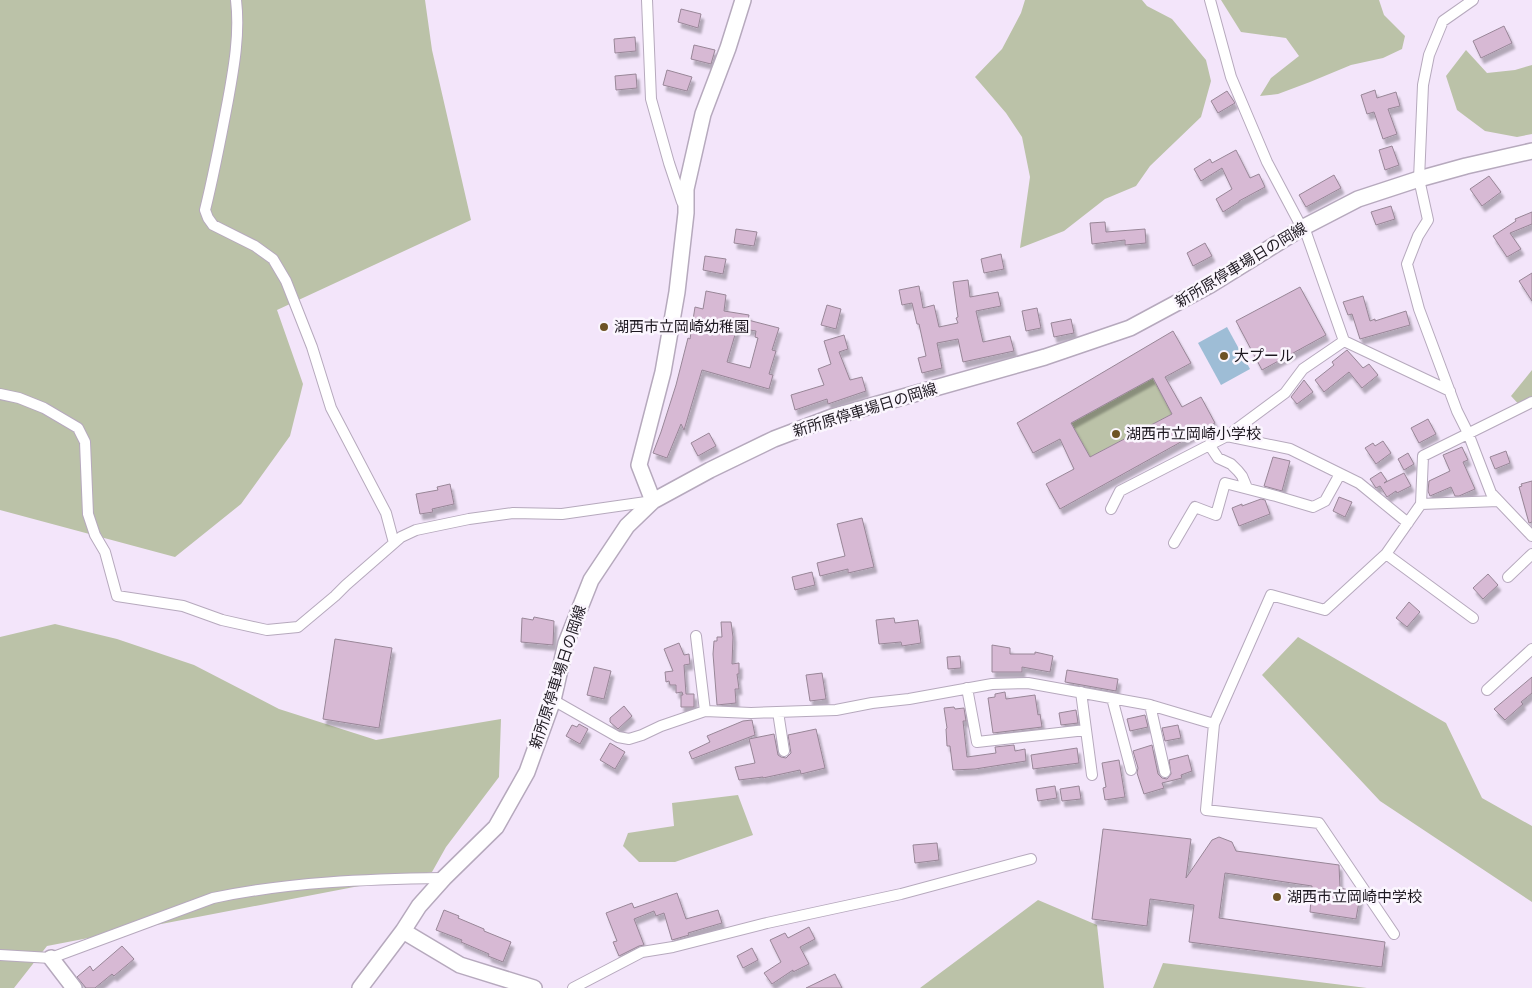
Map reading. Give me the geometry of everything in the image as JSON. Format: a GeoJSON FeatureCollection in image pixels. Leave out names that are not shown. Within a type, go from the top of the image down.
{"type":"FeatureCollection","features":[{"type":"Feature","properties":{"kind":"main road"},"geometry":{"type":"LineString","coordinates":[[653,501],[639,465],[663,372],[677,292],[686,213],[686,189],[703,114],[728,48],[743,0]]}},
{"type":"Feature","properties":{"kind":"main road","name":"新所原停車場日の岡線"},"geometry":{"type":"LineString","coordinates":[[360,988],[419,906],[496,826],[526,772],[553,700],[566,643],[591,580],[626,526],[653,501],[710,470],[774,439],[832,417],[1046,358],[1130,328],[1210,284],[1303,228],[1358,199],[1466,166],[1532,151]]}},
{"type":"Feature","properties":{"kind":"main road"},"geometry":{"type":"LineString","coordinates":[[402,931],[460,965],[534,988]]}},
{"type":"Feature","properties":{"kind":"main road"},"geometry":{"type":"LineString","coordinates":[[51,958],[74,988]]}},
{"type":"Feature","properties":{"kind":"street"},"geometry":{"type":"LineString","coordinates":[[236,0],[238,25],[234,66],[205,210],[213,225],[255,246],[273,259],[286,281],[312,347],[332,408],[386,513],[394,543]]}},
{"type":"Feature","properties":{"kind":"street"},"geometry":{"type":"LineString","coordinates":[[647,0],[651,99],[669,163],[686,213]]}},
{"type":"Feature","properties":{"kind":"street"},"geometry":{"type":"LineString","coordinates":[[1210,0],[1231,77],[1267,162],[1303,228],[1344,341],[1450,391]]}},
{"type":"Feature","properties":{"kind":"street"},"geometry":{"type":"LineString","coordinates":[[1472,0],[1443,21],[1429,55],[1422,85],[1419,179],[1428,220],[1418,236],[1406,264],[1419,309],[1457,411],[1468,433],[1491,494],[1532,536]]}},
{"type":"Feature","properties":{"kind":"street"},"geometry":{"type":"LineString","coordinates":[[1111,510],[1120,491],[1227,436],[1285,393],[1303,369],[1344,341]]}},
{"type":"Feature","properties":{"kind":"street"},"geometry":{"type":"LineString","coordinates":[[0,394],[19,398],[44,408],[78,428],[85,442],[88,514],[95,535],[105,552],[116,596],[183,606],[222,620],[267,630],[298,626],[401,537],[416,530],[469,519],[514,513],[562,514],[653,501]]}},
{"type":"Feature","properties":{"kind":"street"},"geometry":{"type":"LineString","coordinates":[[1394,934],[1319,823],[1206,810],[1214,724],[1271,595],[1324,610],[1386,554],[1421,504],[1423,456],[1532,402]]}},
{"type":"Feature","properties":{"kind":"street"},"geometry":{"type":"LineString","coordinates":[[1227,436],[1290,450],[1359,483],[1408,523]]}},
{"type":"Feature","properties":{"kind":"street"},"geometry":{"type":"LineString","coordinates":[[1210,446],[1218,458],[1233,466],[1242,476],[1247,488]]}},
{"type":"Feature","properties":{"kind":"street"},"geometry":{"type":"LineString","coordinates":[[1174,543],[1195,507],[1216,515],[1225,484],[1233,466]]}},
{"type":"Feature","properties":{"kind":"street"},"geometry":{"type":"LineString","coordinates":[[1225,484],[1247,488],[1313,507],[1325,501],[1340,474]]}},
{"type":"Feature","properties":{"kind":"street"},"geometry":{"type":"LineString","coordinates":[[1421,504],[1498,501]]}},
{"type":"Feature","properties":{"kind":"street"},"geometry":{"type":"LineString","coordinates":[[1386,554],[1474,618]]}},
{"type":"Feature","properties":{"kind":"street"},"geometry":{"type":"LineString","coordinates":[[1508,577],[1532,554]]}},
{"type":"Feature","properties":{"kind":"street"},"geometry":{"type":"LineString","coordinates":[[696,636],[704,711]]}},
{"type":"Feature","properties":{"kind":"street"},"geometry":{"type":"LineString","coordinates":[[1487,690],[1532,649]]}},
{"type":"Feature","properties":{"kind":"street"},"geometry":{"type":"LineString","coordinates":[[553,700],[618,737],[629,738],[642,735],[661,726],[704,711],[751,713],[836,710],[992,684],[1021,682],[1150,705],[1214,724]]}},
{"type":"Feature","properties":{"kind":"street"},"geometry":{"type":"LineString","coordinates":[[967,688],[977,742],[1086,730]]}},
{"type":"Feature","properties":{"kind":"street"},"geometry":{"type":"LineString","coordinates":[[1081,692],[1092,775]]}},
{"type":"Feature","properties":{"kind":"street"},"geometry":{"type":"LineString","coordinates":[[1112,698],[1131,770]]}},
{"type":"Feature","properties":{"kind":"street"},"geometry":{"type":"LineString","coordinates":[[1150,705],[1165,772]]}},
{"type":"Feature","properties":{"kind":"street"},"geometry":{"type":"LineString","coordinates":[[778,712],[784,750]]}},
{"type":"Feature","properties":{"kind":"street"},"geometry":{"type":"LineString","coordinates":[[573,988],[642,952],[673,947],[766,923],[901,894],[1031,859]]}},
{"type":"Feature","properties":{"kind":"street"},"geometry":{"type":"LineString","coordinates":[[0,955],[51,958],[213,898],[238,892],[340,881],[444,878]]}},
{"type":"Feature","properties":{"kind":"green space"},"geometry":{"type":"Polygon","coordinates":[[[0,0],[425,0],[432,50],[471,220],[277,310],[303,384],[290,436],[241,504],[175,557],[0,510],[0,0]]]}},
{"type":"Feature","properties":{"kind":"green space"},"geometry":{"type":"Polygon","coordinates":[[[1025,0],[1142,0],[1147,6],[1172,19],[1206,60],[1211,81],[1201,117],[1150,166],[1136,186],[1105,199],[1064,231],[1020,248],[1030,177],[1022,137],[1006,113],[975,77],[1002,49],[1021,13],[1025,0]]]}},
{"type":"Feature","properties":{"kind":"green space"},"geometry":{"type":"Polygon","coordinates":[[[1221,0],[1379,0],[1384,15],[1405,36],[1402,49],[1383,58],[1351,65],[1278,94],[1260,96],[1271,78],[1299,56],[1286,38],[1241,32],[1221,0]]]}},
{"type":"Feature","properties":{"kind":"green space"},"geometry":{"type":"Polygon","coordinates":[[[1466,50],[1487,73],[1515,70],[1532,65],[1532,134],[1517,137],[1485,131],[1457,110],[1446,76],[1466,50]]]}},
{"type":"Feature","properties":{"kind":"green space"},"geometry":{"type":"Polygon","coordinates":[[[1532,370],[1532,405],[1523,409],[1511,396],[1532,370]]]}},
{"type":"Feature","properties":{"kind":"green space"},"geometry":{"type":"Polygon","coordinates":[[[1153,378],[1172,414],[1090,457],[1071,423],[1153,378]]]}},
{"type":"Feature","properties":{"kind":"green space"},"geometry":{"type":"Polygon","coordinates":[[[55,624],[117,639],[194,665],[279,709],[376,740],[501,719],[499,777],[446,847],[432,872],[47,946],[14,988],[0,988],[0,637],[55,624]]]}},
{"type":"Feature","properties":{"kind":"green space"},"geometry":{"type":"Polygon","coordinates":[[[1298,637],[1446,723],[1482,798],[1532,826],[1532,902],[1380,801],[1262,675],[1298,637]]]}},
{"type":"Feature","properties":{"kind":"green space"},"geometry":{"type":"Polygon","coordinates":[[[738,795],[753,835],[675,862],[639,862],[623,846],[628,833],[674,826],[672,803],[738,795]]]}},
{"type":"Feature","properties":{"kind":"green space"},"geometry":{"type":"Polygon","coordinates":[[[1038,900],[1097,925],[1104,988],[920,988],[1038,900]]]}},
{"type":"Feature","properties":{"kind":"green space"},"geometry":{"type":"Polygon","coordinates":[[[1163,963],[1367,988],[1153,988],[1163,963]]]}},
{"type":"Feature","properties":{"kind":"water","name":"大プール"},"geometry":{"type":"Polygon","coordinates":[[[1227,327],[1250,369],[1221,385],[1198,343],[1227,327]]]}},
{"type":"Feature","properties":{"kind":"building"},"geometry":{"type":"Polygon","coordinates":[[[681,9],[701,14],[698,28],[678,22],[681,9]]]}},
{"type":"Feature","properties":{"kind":"building"},"geometry":{"type":"Polygon","coordinates":[[[1504,26],[1512,43],[1481,58],[1473,41],[1504,26]]]}},
{"type":"Feature","properties":{"kind":"building"},"geometry":{"type":"Polygon","coordinates":[[[635,37],[636,51],[615,53],[614,39],[635,37]]]}},
{"type":"Feature","properties":{"kind":"building"},"geometry":{"type":"Polygon","coordinates":[[[694,45],[715,50],[711,64],[691,59],[694,45]]]}},
{"type":"Feature","properties":{"kind":"building"},"geometry":{"type":"Polygon","coordinates":[[[667,70],[692,77],[687,91],[663,85],[667,70]]]}},
{"type":"Feature","properties":{"kind":"building"},"geometry":{"type":"Polygon","coordinates":[[[636,74],[637,88],[616,90],[615,76],[636,74]]]}},
{"type":"Feature","properties":{"kind":"building"},"geometry":{"type":"Polygon","coordinates":[[[1375,90],[1377,98],[1396,92],[1400,106],[1388,109],[1397,134],[1383,139],[1374,112],[1367,114],[1361,95],[1375,90]]]}},
{"type":"Feature","properties":{"kind":"building"},"geometry":{"type":"Polygon","coordinates":[[[1227,91],[1235,103],[1218,113],[1211,101],[1227,91]]]}},
{"type":"Feature","properties":{"kind":"building"},"geometry":{"type":"Polygon","coordinates":[[[1392,146],[1399,165],[1385,170],[1379,150],[1392,146]]]}},
{"type":"Feature","properties":{"kind":"building"},"geometry":{"type":"Polygon","coordinates":[[[1236,150],[1250,178],[1259,174],[1265,187],[1223,212],[1216,199],[1232,189],[1222,168],[1201,181],[1194,169],[1210,159],[1212,163],[1236,150]]]}},
{"type":"Feature","properties":{"kind":"building"},"geometry":{"type":"Polygon","coordinates":[[[1334,175],[1341,188],[1306,207],[1299,195],[1334,175]]]}},
{"type":"Feature","properties":{"kind":"building"},"geometry":{"type":"Polygon","coordinates":[[[1489,176],[1501,192],[1482,206],[1470,189],[1489,176]]]}},
{"type":"Feature","properties":{"kind":"building"},"geometry":{"type":"Polygon","coordinates":[[[1391,206],[1395,219],[1376,225],[1371,212],[1391,206]]]}},
{"type":"Feature","properties":{"kind":"building"},"geometry":{"type":"Polygon","coordinates":[[[1532,212],[1532,224],[1510,233],[1521,249],[1507,257],[1493,236],[1516,221],[1515,219],[1532,212]]]}},
{"type":"Feature","properties":{"kind":"building"},"geometry":{"type":"Polygon","coordinates":[[[1105,222],[1106,232],[1145,229],[1146,243],[1125,245],[1125,240],[1092,244],[1090,223],[1105,222]]]}},
{"type":"Feature","properties":{"kind":"building"},"geometry":{"type":"Polygon","coordinates":[[[736,229],[757,232],[754,246],[734,243],[736,229]]]}},
{"type":"Feature","properties":{"kind":"building"},"geometry":{"type":"Polygon","coordinates":[[[1205,243],[1212,256],[1193,266],[1187,253],[1205,243]]]}},
{"type":"Feature","properties":{"kind":"building"},"geometry":{"type":"Polygon","coordinates":[[[1001,254],[1004,269],[984,273],[981,259],[1001,254]]]}},
{"type":"Feature","properties":{"kind":"building"},"geometry":{"type":"Polygon","coordinates":[[[705,256],[726,259],[723,274],[703,270],[705,256]]]}},
{"type":"Feature","properties":{"kind":"building"},"geometry":{"type":"Polygon","coordinates":[[[1532,273],[1532,301],[1519,281],[1532,273]]]}},
{"type":"Feature","properties":{"kind":"building"},"geometry":{"type":"Polygon","coordinates":[[[968,280],[970,297],[998,292],[1001,306],[976,311],[983,342],[1010,336],[1014,351],[963,362],[958,339],[937,343],[942,368],[922,373],[918,358],[926,356],[919,324],[917,324],[912,303],[902,305],[899,290],[919,286],[923,308],[934,305],[939,327],[958,323],[953,282],[968,280]]]}},
{"type":"Feature","properties":{"kind":"building"},"geometry":{"type":"Polygon","coordinates":[[[1300,287],[1326,335],[1262,370],[1236,321],[1300,287]]]}},
{"type":"Feature","properties":{"kind":"building"},"geometry":{"type":"Polygon","coordinates":[[[706,291],[726,295],[724,311],[749,315],[748,320],[779,328],[772,350],[776,351],[769,374],[773,375],[769,389],[702,370],[684,430],[681,424],[667,458],[653,453],[676,385],[688,338],[690,339],[695,307],[703,309],[706,291]],[[737,328],[727,362],[750,368],[758,338],[755,337],[756,331],[737,328]]]}},
{"type":"Feature","properties":{"kind":"building"},"geometry":{"type":"Polygon","coordinates":[[[1363,296],[1370,321],[1406,311],[1410,325],[1360,339],[1352,314],[1348,315],[1343,302],[1363,296]]]}},
{"type":"Feature","properties":{"kind":"building"},"geometry":{"type":"Polygon","coordinates":[[[827,305],[841,309],[836,329],[821,325],[827,305]]]}},
{"type":"Feature","properties":{"kind":"building"},"geometry":{"type":"Polygon","coordinates":[[[1037,308],[1041,328],[1026,331],[1022,311],[1037,308]]]}},
{"type":"Feature","properties":{"kind":"building"},"geometry":{"type":"Polygon","coordinates":[[[1071,319],[1074,333],[1054,337],[1051,323],[1071,319]]]}},
{"type":"Feature","properties":{"kind":"building"},"geometry":{"type":"Polygon","coordinates":[[[1173,331],[1191,363],[1165,377],[1182,407],[1201,397],[1215,423],[1060,509],[1046,484],[1074,469],[1060,439],[1033,453],[1017,423],[1173,331]],[[1153,378],[1071,423],[1090,457],[1172,414],[1153,378]]]}},
{"type":"Feature","properties":{"kind":"building"},"geometry":{"type":"Polygon","coordinates":[[[844,335],[848,349],[839,352],[850,380],[862,377],[866,391],[828,404],[827,399],[795,410],[791,395],[824,385],[818,369],[831,364],[824,341],[844,335]]]}},
{"type":"Feature","properties":{"kind":"building"},"geometry":{"type":"Polygon","coordinates":[[[1347,350],[1363,368],[1369,364],[1378,375],[1362,388],[1349,372],[1324,392],[1315,380],[1334,365],[1332,362],[1347,350]]]}},
{"type":"Feature","properties":{"kind":"building"},"geometry":{"type":"Polygon","coordinates":[[[1304,380],[1313,392],[1297,404],[1291,397],[1304,380]]]}},
{"type":"Feature","properties":{"kind":"building"},"geometry":{"type":"Polygon","coordinates":[[[1428,419],[1436,434],[1419,443],[1411,428],[1428,419]]]}},
{"type":"Feature","properties":{"kind":"building"},"geometry":{"type":"Polygon","coordinates":[[[709,433],[716,446],[698,456],[691,443],[709,433]]]}},
{"type":"Feature","properties":{"kind":"building"},"geometry":{"type":"Polygon","coordinates":[[[1383,441],[1391,453],[1376,464],[1365,448],[1373,443],[1375,446],[1383,441]]]}},
{"type":"Feature","properties":{"kind":"building"},"geometry":{"type":"Polygon","coordinates":[[[1462,447],[1468,460],[1463,462],[1475,489],[1455,496],[1451,487],[1430,496],[1428,491],[1429,481],[1450,471],[1443,455],[1462,447]]]}},
{"type":"Feature","properties":{"kind":"building"},"geometry":{"type":"Polygon","coordinates":[[[1506,451],[1510,463],[1495,469],[1490,457],[1506,451]]]}},
{"type":"Feature","properties":{"kind":"building"},"geometry":{"type":"Polygon","coordinates":[[[1408,453],[1414,464],[1404,470],[1398,459],[1408,453]]]}},
{"type":"Feature","properties":{"kind":"building"},"geometry":{"type":"Polygon","coordinates":[[[1273,457],[1290,461],[1282,491],[1264,486],[1273,457]]]}},
{"type":"Feature","properties":{"kind":"building"},"geometry":{"type":"Polygon","coordinates":[[[1381,472],[1387,481],[1384,483],[1404,473],[1411,486],[1397,493],[1396,491],[1387,497],[1380,486],[1376,488],[1370,479],[1381,472]]]}},
{"type":"Feature","properties":{"kind":"building"},"geometry":{"type":"Polygon","coordinates":[[[1532,481],[1532,522],[1529,523],[1519,487],[1522,486],[1521,484],[1532,481]]]}},
{"type":"Feature","properties":{"kind":"building"},"geometry":{"type":"Polygon","coordinates":[[[450,484],[454,504],[432,509],[433,512],[420,514],[416,494],[438,490],[437,487],[450,484]]]}},
{"type":"Feature","properties":{"kind":"building"},"geometry":{"type":"Polygon","coordinates":[[[1339,497],[1352,502],[1345,517],[1333,511],[1339,497]]]}},
{"type":"Feature","properties":{"kind":"building"},"geometry":{"type":"Polygon","coordinates":[[[1261,499],[1265,500],[1270,514],[1239,526],[1232,508],[1261,499]]]}},
{"type":"Feature","properties":{"kind":"building"},"geometry":{"type":"Polygon","coordinates":[[[862,518],[874,567],[848,573],[848,569],[820,576],[817,563],[845,556],[837,524],[862,518]]]}},
{"type":"Feature","properties":{"kind":"building"},"geometry":{"type":"Polygon","coordinates":[[[812,572],[815,585],[795,590],[792,577],[812,572]]]}},
{"type":"Feature","properties":{"kind":"building"},"geometry":{"type":"Polygon","coordinates":[[[1488,574],[1498,585],[1483,599],[1473,588],[1488,574]]]}},
{"type":"Feature","properties":{"kind":"building"},"geometry":{"type":"Polygon","coordinates":[[[1409,602],[1420,612],[1407,627],[1396,618],[1409,602]]]}},
{"type":"Feature","properties":{"kind":"building"},"geometry":{"type":"Polygon","coordinates":[[[534,617],[554,621],[553,645],[521,642],[522,618],[533,620],[534,617]]]}},
{"type":"Feature","properties":{"kind":"building"},"geometry":{"type":"Polygon","coordinates":[[[894,618],[895,623],[918,620],[921,643],[902,646],[901,642],[879,644],[876,620],[894,618]]]}},
{"type":"Feature","properties":{"kind":"building"},"geometry":{"type":"Polygon","coordinates":[[[721,622],[731,622],[733,637],[732,664],[739,663],[739,674],[737,674],[739,689],[735,689],[736,703],[717,705],[713,654],[714,641],[717,641],[717,637],[722,637],[721,622]]]}},
{"type":"Feature","properties":{"kind":"building"},"geometry":{"type":"Polygon","coordinates":[[[335,639],[392,648],[379,728],[323,719],[335,639]]]}},
{"type":"Feature","properties":{"kind":"building"},"geometry":{"type":"Polygon","coordinates":[[[679,643],[684,655],[689,654],[690,664],[684,665],[686,694],[694,694],[694,707],[681,707],[682,692],[676,693],[676,685],[670,685],[669,681],[666,682],[665,672],[673,671],[664,649],[679,643]]]}},
{"type":"Feature","properties":{"kind":"building"},"geometry":{"type":"Polygon","coordinates":[[[992,645],[1010,648],[1010,654],[1035,654],[1035,652],[1053,656],[1050,672],[1022,667],[1022,672],[992,672],[992,645]]]}},
{"type":"Feature","properties":{"kind":"building"},"geometry":{"type":"Polygon","coordinates":[[[960,656],[961,668],[948,669],[947,657],[960,656]]]}},
{"type":"Feature","properties":{"kind":"building"},"geometry":{"type":"Polygon","coordinates":[[[594,667],[611,671],[604,699],[587,695],[594,667]]]}},
{"type":"Feature","properties":{"kind":"building"},"geometry":{"type":"Polygon","coordinates":[[[1067,670],[1118,679],[1116,691],[1065,682],[1067,670]]]}},
{"type":"Feature","properties":{"kind":"building"},"geometry":{"type":"Polygon","coordinates":[[[822,673],[826,699],[810,701],[806,675],[822,673]]]}},
{"type":"Feature","properties":{"kind":"building"},"geometry":{"type":"Polygon","coordinates":[[[1532,677],[1532,693],[1505,720],[1494,709],[1532,677]]]}},
{"type":"Feature","properties":{"kind":"building"},"geometry":{"type":"Polygon","coordinates":[[[1005,692],[1006,699],[1035,695],[1042,727],[993,733],[988,698],[1005,692]]]}},
{"type":"Feature","properties":{"kind":"building"},"geometry":{"type":"Polygon","coordinates":[[[624,706],[632,716],[618,729],[610,722],[610,718],[624,706]]]}},
{"type":"Feature","properties":{"kind":"building"},"geometry":{"type":"Polygon","coordinates":[[[954,707],[955,709],[964,708],[966,721],[963,721],[967,757],[996,753],[995,747],[1014,745],[1015,751],[1025,749],[1026,761],[975,769],[953,770],[950,746],[947,746],[944,708],[954,707]]]}},
{"type":"Feature","properties":{"kind":"building"},"geometry":{"type":"Polygon","coordinates":[[[1076,710],[1078,723],[1061,725],[1059,713],[1076,710]]]}},
{"type":"Feature","properties":{"kind":"building"},"geometry":{"type":"Polygon","coordinates":[[[1145,715],[1148,727],[1130,731],[1127,719],[1145,715]]]}},
{"type":"Feature","properties":{"kind":"building"},"geometry":{"type":"Polygon","coordinates":[[[752,720],[755,735],[692,759],[689,752],[710,742],[707,736],[743,721],[752,720]]]}},
{"type":"Feature","properties":{"kind":"building"},"geometry":{"type":"Polygon","coordinates":[[[579,724],[588,729],[580,744],[566,736],[572,725],[577,727],[579,724]]]}},
{"type":"Feature","properties":{"kind":"building"},"geometry":{"type":"Polygon","coordinates":[[[1178,725],[1181,738],[1165,741],[1162,728],[1178,725]]]}},
{"type":"Feature","properties":{"kind":"building"},"geometry":{"type":"Polygon","coordinates":[[[816,729],[825,768],[801,774],[800,770],[763,778],[739,780],[735,767],[755,763],[749,739],[774,734],[778,755],[786,758],[791,753],[788,735],[816,729]]]}},
{"type":"Feature","properties":{"kind":"building"},"geometry":{"type":"Polygon","coordinates":[[[610,743],[625,752],[615,769],[600,760],[610,743]]]}},
{"type":"Feature","properties":{"kind":"building"},"geometry":{"type":"Polygon","coordinates":[[[1152,745],[1158,774],[1162,778],[1167,779],[1171,774],[1169,760],[1188,755],[1192,771],[1181,775],[1182,778],[1162,783],[1164,788],[1144,794],[1137,773],[1138,768],[1133,751],[1152,745]]]}},
{"type":"Feature","properties":{"kind":"building"},"geometry":{"type":"Polygon","coordinates":[[[1077,748],[1079,763],[1033,769],[1031,755],[1077,748]]]}},
{"type":"Feature","properties":{"kind":"building"},"geometry":{"type":"Polygon","coordinates":[[[1119,760],[1125,797],[1105,800],[1103,788],[1106,787],[1102,763],[1119,760]]]}},
{"type":"Feature","properties":{"kind":"building"},"geometry":{"type":"Polygon","coordinates":[[[1055,786],[1057,798],[1038,801],[1036,789],[1055,786]]]}},
{"type":"Feature","properties":{"kind":"building"},"geometry":{"type":"Polygon","coordinates":[[[1079,786],[1081,799],[1062,801],[1060,789],[1079,786]]]}},
{"type":"Feature","properties":{"kind":"building"},"geometry":{"type":"Polygon","coordinates":[[[1103,829],[1191,839],[1186,878],[1212,840],[1219,837],[1232,842],[1236,851],[1339,865],[1340,888],[1358,892],[1360,896],[1356,919],[1310,912],[1312,886],[1225,873],[1219,918],[1385,942],[1382,967],[1189,942],[1194,905],[1150,899],[1147,926],[1092,919],[1103,829]]]}},
{"type":"Feature","properties":{"kind":"building"},"geometry":{"type":"Polygon","coordinates":[[[937,843],[939,860],[915,863],[913,845],[937,843]]]}},
{"type":"Feature","properties":{"kind":"building"},"geometry":{"type":"Polygon","coordinates":[[[677,893],[686,919],[718,910],[722,923],[672,940],[664,913],[656,916],[654,911],[634,919],[644,945],[619,956],[613,942],[617,941],[606,913],[632,903],[634,908],[677,893]]]}},
{"type":"Feature","properties":{"kind":"building"},"geometry":{"type":"Polygon","coordinates":[[[444,910],[484,929],[484,931],[511,942],[503,962],[461,942],[462,940],[436,930],[444,910]]]}},
{"type":"Feature","properties":{"kind":"building"},"geometry":{"type":"Polygon","coordinates":[[[809,927],[815,939],[800,947],[809,964],[793,972],[793,970],[772,984],[764,973],[781,962],[770,940],[785,933],[788,938],[809,927]]]}},
{"type":"Feature","properties":{"kind":"building"},"geometry":{"type":"Polygon","coordinates":[[[122,946],[134,959],[114,976],[112,974],[95,988],[86,988],[77,977],[90,966],[93,971],[122,946]]]}},
{"type":"Feature","properties":{"kind":"building"},"geometry":{"type":"Polygon","coordinates":[[[752,948],[758,960],[743,968],[737,956],[752,948]]]}},
{"type":"Feature","properties":{"kind":"building"},"geometry":{"type":"Polygon","coordinates":[[[835,974],[842,988],[806,988],[835,974]]]}},
{"type":"Feature","properties":{"kind":"place","name":"湖西市立岡崎幼稚園"},"geometry":{"type":"Point","coordinates":[604,327]}},
{"type":"Feature","properties":{"kind":"place","name":"大プール"},"geometry":{"type":"Point","coordinates":[1224,356]}},
{"type":"Feature","properties":{"kind":"place","name":"湖西市立岡崎小学校"},"geometry":{"type":"Point","coordinates":[1116,434]}},
{"type":"Feature","properties":{"kind":"place","name":"湖西市立岡崎中学校"},"geometry":{"type":"Point","coordinates":[1277,897]}}]}
